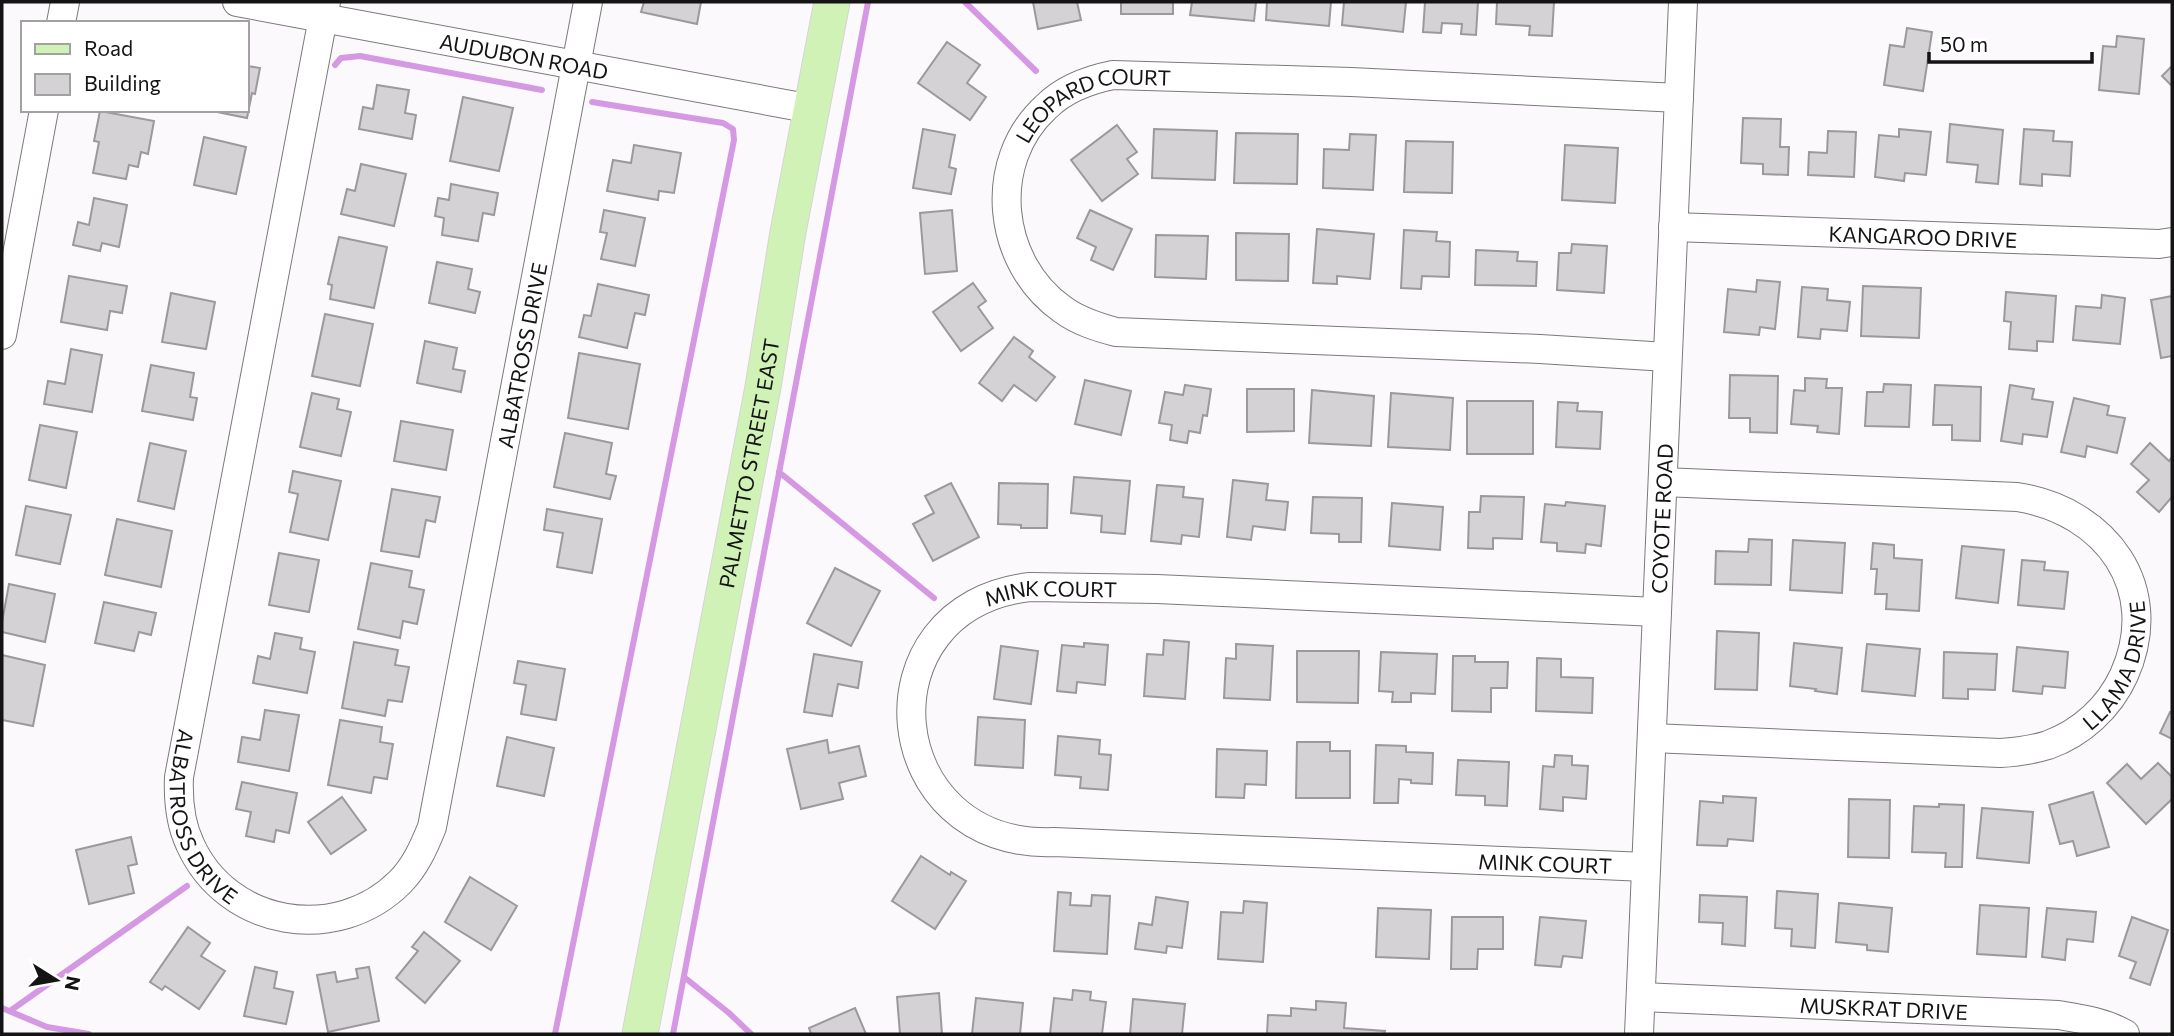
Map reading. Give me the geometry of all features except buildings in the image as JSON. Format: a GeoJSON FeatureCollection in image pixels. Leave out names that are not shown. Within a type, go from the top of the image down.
{"type":"FeatureCollection","features":[{"type":"Feature","properties":{"kind":"main road","name":"PALMETTO STREET EAST"},"geometry":{"type":"LineString","coordinates":[[639,1034],[761,401],[786,245],[832,2]]}},
{"type":"Feature","properties":{"kind":"street"},"geometry":{"type":"LineString","coordinates":[[61,21],[65,2]]}},
{"type":"Feature","properties":{"kind":"street","name":"AUDUBON ROAD"},"geometry":{"type":"LineString","coordinates":[[237,2],[324,10],[576,66],[812,109]]}},
{"type":"Feature","properties":{"kind":"street","name":"ALBATROSS DRIVE"},"geometry":{"type":"LineString","coordinates":[[324,10],[179,777],[180,812],[184,828],[190,845],[209,874],[234,898],[250,907],[265,914],[305,921],[328,919],[368,906],[385,895],[414,865],[425,847],[432,827],[588,2]]}},
{"type":"Feature","properties":{"kind":"street","name":"COYOTE ROAD"},"geometry":{"type":"LineString","coordinates":[[1639,1034],[1683,2]]}},
{"type":"Feature","properties":{"kind":"street","name":"LEOPARD COURT"},"geometry":{"type":"LineString","coordinates":[[1667,356],[1116,332],[1088,323],[1062,309],[1033,281],[1014,246],[1006,208],[1006,190],[1014,153],[1028,128],[1046,107],[1077,86],[1113,75],[1364,83],[1678,98]]}},
{"type":"Feature","properties":{"kind":"street"},"geometry":{"type":"LineString","coordinates":[[2,335],[44,112]]}},
{"type":"Feature","properties":{"kind":"street","name":"KANGAROO DRIVE"},"geometry":{"type":"LineString","coordinates":[[1673,227],[2159,244],[2172,242]]}},
{"type":"Feature","properties":{"kind":"street","name":"LLAMA DRIVE"},"geometry":{"type":"LineString","coordinates":[[1651,738],[2000,753],[2024,751],[2047,745],[2068,735],[2088,722],[2106,705],[2120,684],[2136,637],[2136,599],[2122,565],[2100,535],[2078,518],[2053,506],[2017,497],[1662,482]]}},
{"type":"Feature","properties":{"kind":"street","name":"MINK COURT"},"geometry":{"type":"LineString","coordinates":[[1646,867],[1034,843],[1013,840],[993,834],[966,819],[942,798],[930,782],[914,743],[911,702],[919,666],[927,650],[949,621],[978,600],[1012,589],[1157,589],[1657,612]]}},
{"type":"Feature","properties":{"kind":"street","name":"MUSKRAT DRIVE"},"geometry":{"type":"LineString","coordinates":[[1640,997],[2058,1015],[2091,1020],[2125,1034]]}},
{"type":"Feature","properties":{"kind":"waterway"},"geometry":{"type":"LineString","coordinates":[[673,1034],[868,2]]}},
{"type":"Feature","properties":{"kind":"waterway"},"geometry":{"type":"LineString","coordinates":[[965,2],[1036,71]]}},
{"type":"Feature","properties":{"kind":"waterway"},"geometry":{"type":"LineString","coordinates":[[335,65],[341,58],[360,56],[542,90]]}},
{"type":"Feature","properties":{"kind":"waterway"},"geometry":{"type":"LineString","coordinates":[[555,1034],[734,140],[733,129],[723,123],[592,102]]}},
{"type":"Feature","properties":{"kind":"waterway"},"geometry":{"type":"LineString","coordinates":[[779,472],[934,598]]}},
{"type":"Feature","properties":{"kind":"waterway"},"geometry":{"type":"LineString","coordinates":[[10,1011],[187,886]]}},
{"type":"Feature","properties":{"kind":"waterway"},"geometry":{"type":"LineString","coordinates":[[684,977],[751,1034]]}},
{"type":"Feature","properties":{"kind":"waterway"},"geometry":{"type":"LineString","coordinates":[[2,1008],[47,1027],[89,1034]]}}]}
